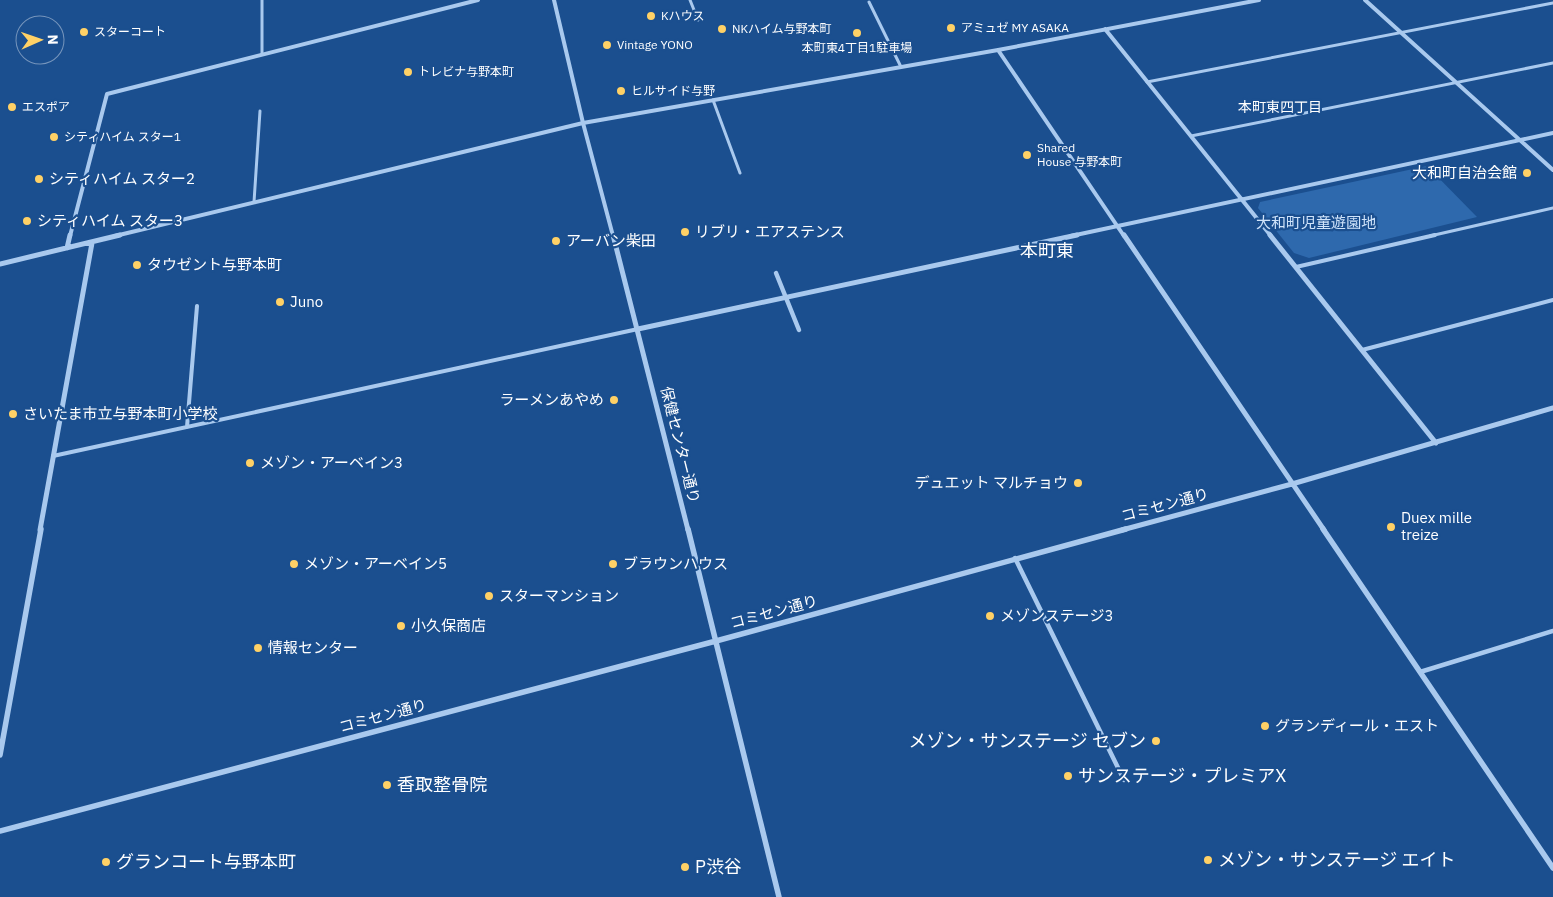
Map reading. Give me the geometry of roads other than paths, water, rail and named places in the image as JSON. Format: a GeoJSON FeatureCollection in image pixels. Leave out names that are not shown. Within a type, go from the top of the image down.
{"type":"FeatureCollection","features":[{"type":"Feature","properties":{"kind":"street"},"geometry":{"type":"LineString","coordinates":[[67,248],[107,94],[478,0]]}},
{"type":"Feature","properties":{"kind":"street","name":"保健センター通り"},"geometry":{"type":"LineString","coordinates":[[554,0],[583,123],[638,328],[779,897]]}},
{"type":"Feature","properties":{"kind":"street"},"geometry":{"type":"LineString","coordinates":[[0,264],[583,123],[998,50],[1259,0]]}},
{"type":"Feature","properties":{"kind":"street"},"geometry":{"type":"LineString","coordinates":[[1365,0],[1553,170]]}},
{"type":"Feature","properties":{"kind":"street"},"geometry":{"type":"LineString","coordinates":[[1106,30],[1436,443]]}},
{"type":"Feature","properties":{"kind":"street"},"geometry":{"type":"LineString","coordinates":[[998,50],[1553,868]]}},
{"type":"Feature","properties":{"kind":"street"},"geometry":{"type":"LineString","coordinates":[[638,328],[1553,133]]}},
{"type":"Feature","properties":{"kind":"street"},"geometry":{"type":"LineString","coordinates":[[0,755],[92,243]]}},
{"type":"Feature","properties":{"kind":"street"},"geometry":{"type":"LineString","coordinates":[[776,273],[799,330]]}},
{"type":"Feature","properties":{"kind":"street","name":"コミセン通り"},"geometry":{"type":"LineString","coordinates":[[0,831],[716,641],[1014,558],[1292,484],[1553,408]]}},
{"type":"Feature","properties":{"kind":"lane"},"geometry":{"type":"LineString","coordinates":[[262,0],[262,54]]}},
{"type":"Feature","properties":{"kind":"lane"},"geometry":{"type":"LineString","coordinates":[[690,0],[698,20]]}},
{"type":"Feature","properties":{"kind":"lane"},"geometry":{"type":"LineString","coordinates":[[869,2],[901,67]]}},
{"type":"Feature","properties":{"kind":"lane"},"geometry":{"type":"LineString","coordinates":[[1147,82],[1553,3]]}},
{"type":"Feature","properties":{"kind":"lane"},"geometry":{"type":"LineString","coordinates":[[1191,136],[1553,63]]}},
{"type":"Feature","properties":{"kind":"lane"},"geometry":{"type":"LineString","coordinates":[[713,100],[740,173]]}},
{"type":"Feature","properties":{"kind":"lane"},"geometry":{"type":"LineString","coordinates":[[254,202],[260,111]]}},
{"type":"Feature","properties":{"kind":"lane"},"geometry":{"type":"LineString","coordinates":[[1296,267],[1553,208]]}},
{"type":"Feature","properties":{"kind":"lane"},"geometry":{"type":"LineString","coordinates":[[1362,350],[1553,300]]}},
{"type":"Feature","properties":{"kind":"lane"},"geometry":{"type":"LineString","coordinates":[[187,427],[197,306]]}},
{"type":"Feature","properties":{"kind":"lane"},"geometry":{"type":"LineString","coordinates":[[53,456],[638,328]]}},
{"type":"Feature","properties":{"kind":"lane"},"geometry":{"type":"LineString","coordinates":[[1014,558],[1124,780]]}},
{"type":"Feature","properties":{"kind":"lane"},"geometry":{"type":"LineString","coordinates":[[1420,672],[1553,631]]}},
{"type":"Feature","properties":{"kind":"place","name":"Kハウス"},"geometry":{"type":"Point","coordinates":[651,16]}},
{"type":"Feature","properties":{"kind":"place","name":"アミュゼ MY ASAKA"},"geometry":{"type":"Point","coordinates":[951,28]}},
{"type":"Feature","properties":{"kind":"place","name":"NKハイム与野本町"},"geometry":{"type":"Point","coordinates":[722,29]}},
{"type":"Feature","properties":{"kind":"place","name":"スターコート"},"geometry":{"type":"Point","coordinates":[84,32]}},
{"type":"Feature","properties":{"kind":"place","name":"本町東4丁目1駐車場"},"geometry":{"type":"Point","coordinates":[857,33]}},
{"type":"Feature","properties":{"kind":"place","name":"Vintage YONO"},"geometry":{"type":"Point","coordinates":[607,45]}},
{"type":"Feature","properties":{"kind":"place","name":"トレビナ与野本町"},"geometry":{"type":"Point","coordinates":[408,72]}},
{"type":"Feature","properties":{"kind":"place","name":"ヒルサイド与野"},"geometry":{"type":"Point","coordinates":[621,91]}},
{"type":"Feature","properties":{"kind":"place","name":"エスポア"},"geometry":{"type":"Point","coordinates":[12,107]}},
{"type":"Feature","properties":{"kind":"place","name":"シティハイム スター1"},"geometry":{"type":"Point","coordinates":[54,137]}},
{"type":"Feature","properties":{"kind":"place","name":"Shared House 与野本町"},"geometry":{"type":"Point","coordinates":[1027,155]}},
{"type":"Feature","properties":{"kind":"place","name":"大和町自治会館"},"geometry":{"type":"Point","coordinates":[1527,173]}},
{"type":"Feature","properties":{"kind":"place","name":"シティハイム スター2"},"geometry":{"type":"Point","coordinates":[39,179]}},
{"type":"Feature","properties":{"kind":"place","name":"シティハイム スター3"},"geometry":{"type":"Point","coordinates":[27,221]}},
{"type":"Feature","properties":{"kind":"place","name":"リブリ・エアステンス"},"geometry":{"type":"Point","coordinates":[685,232]}},
{"type":"Feature","properties":{"kind":"place","name":"アーバン柴田"},"geometry":{"type":"Point","coordinates":[556,241]}},
{"type":"Feature","properties":{"kind":"place","name":"タウゼント与野本町"},"geometry":{"type":"Point","coordinates":[137,265]}},
{"type":"Feature","properties":{"kind":"place","name":"Juno"},"geometry":{"type":"Point","coordinates":[280,302]}},
{"type":"Feature","properties":{"kind":"place","name":"ラーメンあやめ"},"geometry":{"type":"Point","coordinates":[614,400]}},
{"type":"Feature","properties":{"kind":"place","name":"さいたま市立与野本町小学校"},"geometry":{"type":"Point","coordinates":[13,414]}},
{"type":"Feature","properties":{"kind":"place","name":"メゾン・アーベイン3"},"geometry":{"type":"Point","coordinates":[250,463]}},
{"type":"Feature","properties":{"kind":"place","name":"デュエット マルチョウ"},"geometry":{"type":"Point","coordinates":[1078,483]}},
{"type":"Feature","properties":{"kind":"place","name":"Duex mille treize"},"geometry":{"type":"Point","coordinates":[1391,527]}},
{"type":"Feature","properties":{"kind":"place","name":"メゾン・アーベイン5"},"geometry":{"type":"Point","coordinates":[294,564]}},
{"type":"Feature","properties":{"kind":"place","name":"ブラウンハウス"},"geometry":{"type":"Point","coordinates":[613,564]}},
{"type":"Feature","properties":{"kind":"place","name":"スターマンション"},"geometry":{"type":"Point","coordinates":[489,596]}},
{"type":"Feature","properties":{"kind":"place","name":"メゾンステージ3"},"geometry":{"type":"Point","coordinates":[990,616]}},
{"type":"Feature","properties":{"kind":"place","name":"小久保商店"},"geometry":{"type":"Point","coordinates":[401,626]}},
{"type":"Feature","properties":{"kind":"place","name":"情報センター"},"geometry":{"type":"Point","coordinates":[258,648]}},
{"type":"Feature","properties":{"kind":"place","name":"グランディール・エスト"},"geometry":{"type":"Point","coordinates":[1265,726]}},
{"type":"Feature","properties":{"kind":"place","name":"メゾン・サンステージ セブン"},"geometry":{"type":"Point","coordinates":[1156,741]}},
{"type":"Feature","properties":{"kind":"place","name":"サンステージ・プレミアX"},"geometry":{"type":"Point","coordinates":[1068,776]}},
{"type":"Feature","properties":{"kind":"place","name":"香取整骨院"},"geometry":{"type":"Point","coordinates":[387,785]}},
{"type":"Feature","properties":{"kind":"place","name":"メゾン・サンステージ エイト"},"geometry":{"type":"Point","coordinates":[1208,860]}},
{"type":"Feature","properties":{"kind":"place","name":"グランコート与野本町"},"geometry":{"type":"Point","coordinates":[106,862]}},
{"type":"Feature","properties":{"kind":"place","name":"P渋谷"},"geometry":{"type":"Point","coordinates":[685,867]}},
{"type":"Feature","properties":{"kind":"district","name":"本町東四丁目"},"geometry":{"type":"Point","coordinates":[1280,107]}},
{"type":"Feature","properties":{"kind":"district","name":"本町東"},"geometry":{"type":"Point","coordinates":[1047,251]}},
{"type":"Feature","properties":{"kind":"park label","name":"大和町児童遊園地"},"geometry":{"type":"Point","coordinates":[1316,223]}}]}
